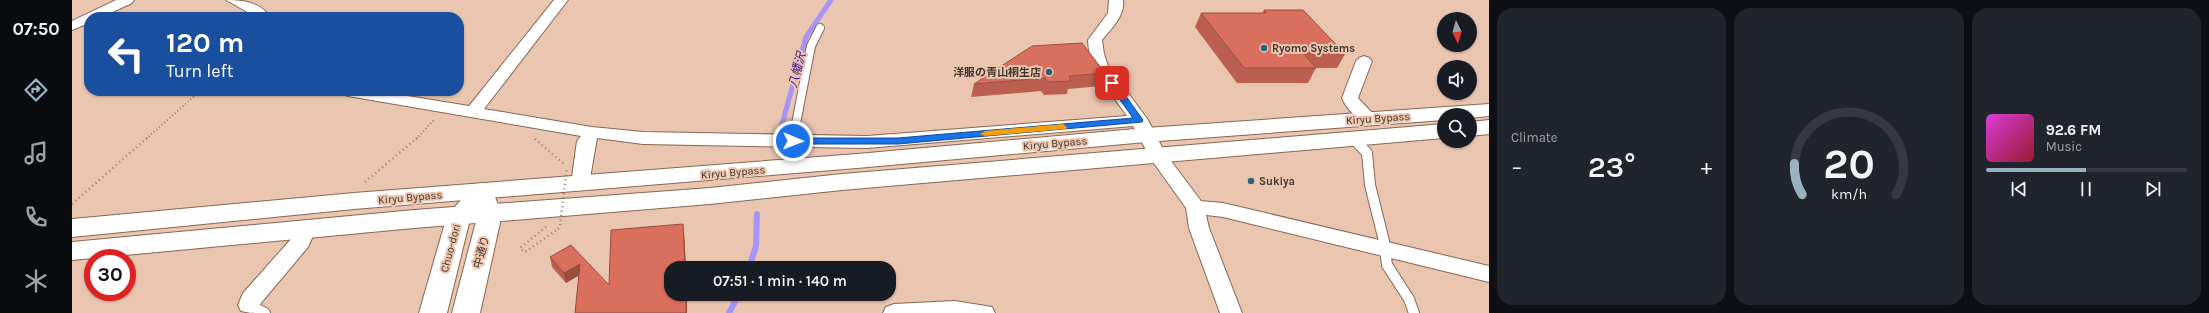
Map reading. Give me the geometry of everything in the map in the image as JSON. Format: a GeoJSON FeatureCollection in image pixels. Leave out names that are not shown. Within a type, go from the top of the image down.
{"type":"FeatureCollection","features":[{"type":"Feature","properties":{"kind":"main road","name":"Kiryu Bypass"},"geometry":{"type":"LineString","coordinates":[[72,228],[482,191],[1369,118],[1489,110]]}},
{"type":"Feature","properties":{"kind":"main road"},"geometry":{"type":"LineString","coordinates":[[1477,128],[1489,127]]}},
{"type":"Feature","properties":{"kind":"main road","name":"Kiryu Bypass"},"geometry":{"type":"LineString","coordinates":[[72,251],[306,229],[710,196],[842,182],[1147,137],[1353,138],[1437,132]]}},
{"type":"Feature","properties":{"kind":"main road"},"geometry":{"type":"LineString","coordinates":[[482,191],[490,214]]}},
{"type":"Feature","properties":{"kind":"main road","name":"Chuo-dori"},"geometry":{"type":"LineString","coordinates":[[433,313],[459,216],[482,191]]}},
{"type":"Feature","properties":{"kind":"main road","name":"中通り"},"geometry":{"type":"LineString","coordinates":[[466,313],[490,214]]}},
{"type":"Feature","properties":{"kind":"street"},"geometry":{"type":"LineString","coordinates":[[101,12],[127,0]]}},
{"type":"Feature","properties":{"kind":"street"},"geometry":{"type":"LineString","coordinates":[[233,0],[258,12]]}},
{"type":"Feature","properties":{"kind":"street"},"geometry":{"type":"LineString","coordinates":[[473,112],[561,0]]}},
{"type":"Feature","properties":{"kind":"street"},"geometry":{"type":"LineString","coordinates":[[1116,0],[1117,8],[1115,14],[1096,40],[1096,54],[1100,66],[1195,206],[1199,228],[1231,313]]}},
{"type":"Feature","properties":{"kind":"street"},"geometry":{"type":"LineString","coordinates":[[72,26],[84,20]]}},
{"type":"Feature","properties":{"kind":"street"},"geometry":{"type":"LineString","coordinates":[[1364,61],[1350,98],[1352,104],[1369,118]]}},
{"type":"Feature","properties":{"kind":"street"},"geometry":{"type":"LineString","coordinates":[[377,96],[592,132],[643,138],[724,141],[898,141],[1147,137]]}},
{"type":"Feature","properties":{"kind":"street"},"geometry":{"type":"LineString","coordinates":[[580,184],[586,141],[592,132]]}},
{"type":"Feature","properties":{"kind":"street"},"geometry":{"type":"LineString","coordinates":[[1195,206],[1223,210],[1489,274]]}},
{"type":"Feature","properties":{"kind":"street"},"geometry":{"type":"LineString","coordinates":[[257,309],[251,299],[301,242],[306,229]]}},
{"type":"Feature","properties":{"kind":"street"},"geometry":{"type":"LineString","coordinates":[[894,313],[956,310],[984,313]]}},
{"type":"Feature","properties":{"kind":"lane"},"geometry":{"type":"LineString","coordinates":[[783,140],[811,46],[820,28]]}},
{"type":"Feature","properties":{"kind":"lane"},"geometry":{"type":"LineString","coordinates":[[1353,138],[1367,153],[1370,186],[1385,250],[1387,265],[1409,299],[1414,313]]}},
{"type":"Feature","properties":{"kind":"path"},"geometry":{"type":"LineString","coordinates":[[72,204],[194,96]]}},
{"type":"Feature","properties":{"kind":"path"},"geometry":{"type":"LineString","coordinates":[[375,173],[419,136],[445,108]]}},
{"type":"Feature","properties":{"kind":"path"},"geometry":{"type":"LineString","coordinates":[[531,136],[568,169],[560,226],[524,252],[520,248],[545,230]]}},
{"type":"Feature","properties":{"kind":"building","name":"Ryomo Systems"},"geometry":{"type":"Polygon","coordinates":[[[1264,10],[1303,10],[1345,54],[1303,53],[1316,68],[1244,68],[1201,13],[1266,13],[1264,10]]]}},
{"type":"Feature","properties":{"kind":"building"},"geometry":{"type":"Polygon","coordinates":[[[1082,43],[1105,73],[1069,76],[1071,81],[1047,82],[1045,78],[974,84],[1032,46],[1082,43]]]}},
{"type":"Feature","properties":{"kind":"building"},"geometry":{"type":"Polygon","coordinates":[[[683,224],[685,261],[664,261],[664,301],[686,301],[686,313],[575,313],[580,264],[564,273],[550,257],[571,245],[609,285],[611,230],[683,224]]]}},
{"type":"Feature","properties":{"kind":"waterway","name":"八幡沢"},"geometry":{"type":"LineString","coordinates":[[778,139],[806,37],[831,0]]}},
{"type":"Feature","properties":{"kind":"waterway","name":"八幡沢"},"geometry":{"type":"LineString","coordinates":[[776,147],[779,138]]}},
{"type":"Feature","properties":{"kind":"waterway","name":"八幡沢"},"geometry":{"type":"LineString","coordinates":[[751,261],[756,246],[757,214]]}},
{"type":"Feature","properties":{"kind":"waterway","name":"八幡沢"},"geometry":{"type":"LineString","coordinates":[[729,313],[735,301]]}},
{"type":"Feature","properties":{"kind":"slow traffic"},"geometry":{"type":"LineString","coordinates":[[985,134],[1063,127]]}},
{"type":"Feature","properties":{"kind":"place","name":"Ryomo Systems"},"geometry":{"type":"Point","coordinates":[1264,48]}},
{"type":"Feature","properties":{"kind":"place","name":"洋服の青山桐生店"},"geometry":{"type":"Point","coordinates":[1049,72]}},
{"type":"Feature","properties":{"kind":"place","name":"Sukiya"},"geometry":{"type":"Point","coordinates":[1251,181]}},
{"type":"Feature","properties":{"kind":"route"},"geometry":{"type":"LineString","coordinates":[[793,141],[898,141],[1139,120],[1112,83]]}}]}
